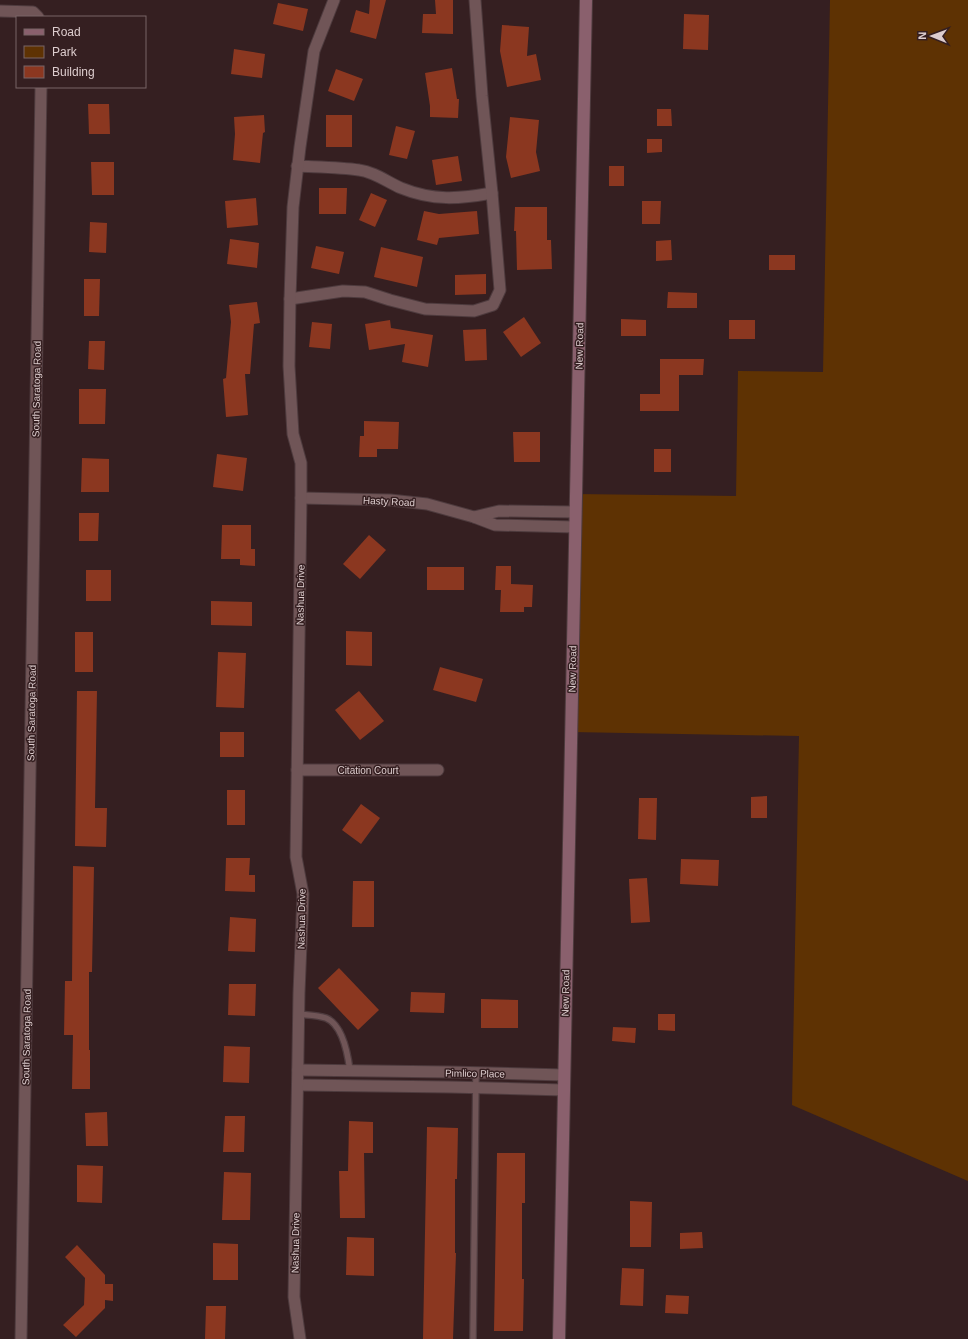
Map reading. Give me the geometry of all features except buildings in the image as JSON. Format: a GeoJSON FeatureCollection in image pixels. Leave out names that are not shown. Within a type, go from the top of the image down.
{"type":"FeatureCollection","features":[{"type":"Feature","properties":{"kind":"street","name":"Nashua Drive"},"geometry":{"type":"LineString","coordinates":[[300,1339],[294,1297],[298,1014],[303,894],[296,857],[301,498],[300,463],[293,434],[290,366],[290,299],[293,207],[314,51],[334,0]]}},
{"type":"Feature","properties":{"kind":"street"},"geometry":{"type":"LineString","coordinates":[[290,299],[343,291],[365,292],[425,309],[474,311],[493,305],[500,290],[482,96],[475,0]]}},
{"type":"Feature","properties":{"kind":"street","name":"New Road"},"geometry":{"type":"LineString","coordinates":[[559,1339],[586,0]]}},
{"type":"Feature","properties":{"kind":"street"},"geometry":{"type":"LineString","coordinates":[[0,11],[33,12],[37,16]]}},
{"type":"Feature","properties":{"kind":"street","name":"South Saratoga Road"},"geometry":{"type":"LineString","coordinates":[[21,1339],[41,88]]}},
{"type":"Feature","properties":{"kind":"street"},"geometry":{"type":"LineString","coordinates":[[298,166],[359,170],[373,173],[419,195],[443,198],[492,193]]}},
{"type":"Feature","properties":{"kind":"street","name":"Hasty Road"},"geometry":{"type":"LineString","coordinates":[[301,498],[390,500],[427,504],[474,517],[495,525],[575,527]]}},
{"type":"Feature","properties":{"kind":"street","name":"Hasty Road"},"geometry":{"type":"LineString","coordinates":[[474,517],[499,511],[575,512]]}},
{"type":"Feature","properties":{"kind":"street","name":"Citation Court"},"geometry":{"type":"LineString","coordinates":[[297,770],[438,770]]}},
{"type":"Feature","properties":{"kind":"street","name":"Pimlico Place"},"geometry":{"type":"LineString","coordinates":[[298,1070],[564,1075]]}},
{"type":"Feature","properties":{"kind":"street"},"geometry":{"type":"LineString","coordinates":[[387,1071],[387,1086]]}},
{"type":"Feature","properties":{"kind":"street","name":"Pimlico Place"},"geometry":{"type":"LineString","coordinates":[[298,1085],[476,1087],[564,1090]]}},
{"type":"Feature","properties":{"kind":"lane"},"geometry":{"type":"LineString","coordinates":[[298,1014],[326,1018],[337,1028],[346,1047],[350,1070]]}},
{"type":"Feature","properties":{"kind":"lane"},"geometry":{"type":"LineString","coordinates":[[473,1339],[476,1073]]}},
{"type":"Feature","properties":{"kind":"green space"},"geometry":{"type":"Polygon","coordinates":[[[830,0],[968,0],[968,1181],[792,1105],[799,736],[571,732],[575,494],[736,496],[738,371],[823,372],[830,0]]]}}]}
